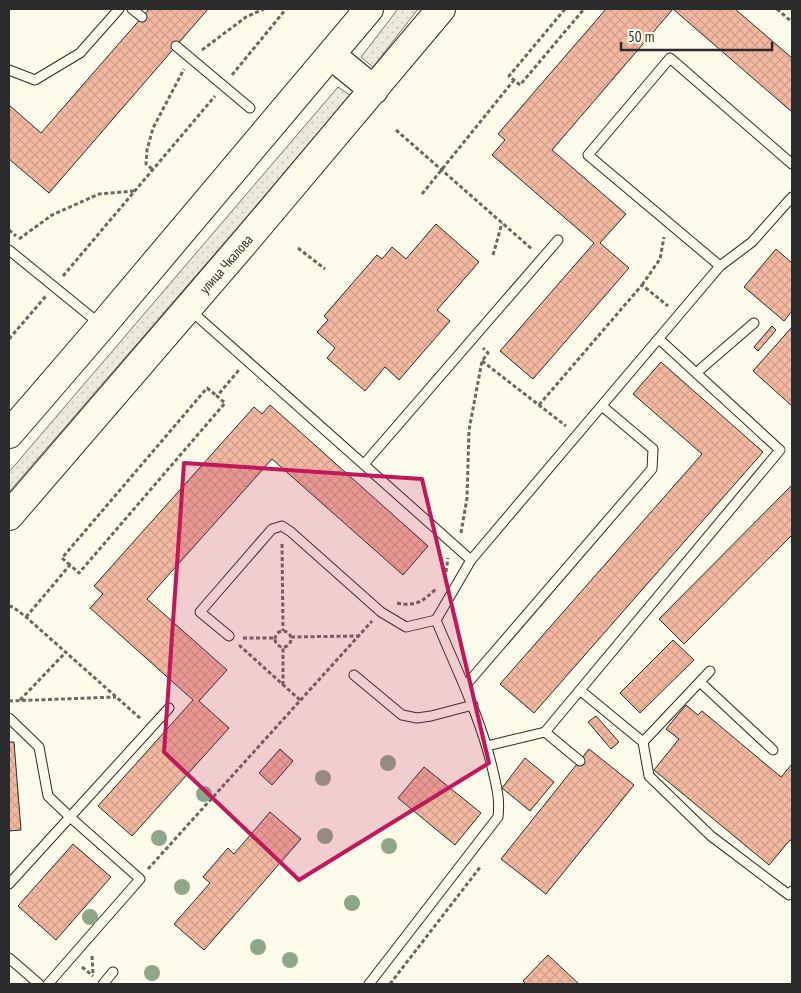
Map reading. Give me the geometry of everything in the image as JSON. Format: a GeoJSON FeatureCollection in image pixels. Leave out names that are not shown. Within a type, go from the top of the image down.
{"type":"FeatureCollection","features":[{"type":"Feature","properties":{"kind":"main road"},"geometry":{"type":"LineString","coordinates":[[9,434],[369,9]]}},
{"type":"Feature","properties":{"kind":"main road","name":"улица Чкалова"},"geometry":{"type":"LineString","coordinates":[[9,516],[374,90],[441,9]]}},
{"type":"Feature","properties":{"kind":"main road"},"geometry":{"type":"LineString","coordinates":[[331,55],[374,90]]}},
{"type":"Feature","properties":{"kind":"lane"},"geometry":{"type":"LineString","coordinates":[[9,70],[35,80],[80,54],[119,9]]}},
{"type":"Feature","properties":{"kind":"lane"},"geometry":{"type":"LineString","coordinates":[[132,9],[142,17]]}},
{"type":"Feature","properties":{"kind":"lane"},"geometry":{"type":"LineString","coordinates":[[176,46],[250,108]]}},
{"type":"Feature","properties":{"kind":"lane"},"geometry":{"type":"LineString","coordinates":[[720,266],[588,155],[670,58],[792,164]]}},
{"type":"Feature","properties":{"kind":"lane"},"geometry":{"type":"LineString","coordinates":[[230,637],[200,612],[272,529],[282,526],[381,612],[406,627],[436,620],[471,560],[578,436],[720,266],[752,242],[792,197]]}},
{"type":"Feature","properties":{"kind":"lane"},"geometry":{"type":"LineString","coordinates":[[365,463],[558,240]]}},
{"type":"Feature","properties":{"kind":"lane"},"geometry":{"type":"LineString","coordinates":[[9,250],[102,326]]}},
{"type":"Feature","properties":{"kind":"lane"},"geometry":{"type":"LineString","coordinates":[[188,308],[365,463],[471,560]]}},
{"type":"Feature","properties":{"kind":"lane"},"geometry":{"type":"LineString","coordinates":[[696,373],[754,323]]}},
{"type":"Feature","properties":{"kind":"lane"},"geometry":{"type":"LineString","coordinates":[[487,746],[545,732],[780,450],[659,339]]}},
{"type":"Feature","properties":{"kind":"lane"},"geometry":{"type":"LineString","coordinates":[[466,685],[652,469],[653,449],[602,406]]}},
{"type":"Feature","properties":{"kind":"lane"},"geometry":{"type":"LineString","coordinates":[[369,984],[498,817],[500,802],[487,746],[466,685],[436,620]]}},
{"type":"Feature","properties":{"kind":"lane"},"geometry":{"type":"LineString","coordinates":[[643,742],[710,671]]}},
{"type":"Feature","properties":{"kind":"lane"},"geometry":{"type":"LineString","coordinates":[[354,675],[402,715],[417,718],[473,705]]}},
{"type":"Feature","properties":{"kind":"lane"},"geometry":{"type":"LineString","coordinates":[[700,682],[773,750]]}},
{"type":"Feature","properties":{"kind":"lane"},"geometry":{"type":"LineString","coordinates":[[581,691],[643,742],[649,776],[711,836],[791,894]]}},
{"type":"Feature","properties":{"kind":"lane"},"geometry":{"type":"LineString","coordinates":[[9,884],[169,708]]}},
{"type":"Feature","properties":{"kind":"lane"},"geometry":{"type":"LineString","coordinates":[[9,718],[39,747],[48,796],[140,878],[48,984]]}},
{"type":"Feature","properties":{"kind":"lane"},"geometry":{"type":"LineString","coordinates":[[545,732],[580,761]]}},
{"type":"Feature","properties":{"kind":"lane"},"geometry":{"type":"LineString","coordinates":[[9,958],[39,984]]}},
{"type":"Feature","properties":{"kind":"lane"},"geometry":{"type":"LineString","coordinates":[[103,984],[113,972]]}},
{"type":"Feature","properties":{"kind":"path"},"geometry":{"type":"LineString","coordinates":[[152,170],[146,164],[147,150],[153,128],[182,72],[200,51],[222,34],[246,17],[264,9]]}},
{"type":"Feature","properties":{"kind":"path"},"geometry":{"type":"LineString","coordinates":[[9,339],[224,86],[286,9]]}},
{"type":"Feature","properties":{"kind":"path"},"geometry":{"type":"LineString","coordinates":[[565,9],[509,76],[520,85],[584,9]]}},
{"type":"Feature","properties":{"kind":"path"},"geometry":{"type":"LineString","coordinates":[[776,9],[792,22]]}},
{"type":"Feature","properties":{"kind":"path"},"geometry":{"type":"LineString","coordinates":[[422,194],[514,80]]}},
{"type":"Feature","properties":{"kind":"path"},"geometry":{"type":"LineString","coordinates":[[396,130],[542,259]]}},
{"type":"Feature","properties":{"kind":"path"},"geometry":{"type":"LineString","coordinates":[[20,239],[52,216],[100,194],[135,190]]}},
{"type":"Feature","properties":{"kind":"path"},"geometry":{"type":"LineString","coordinates":[[539,405],[642,286],[660,259],[666,222]]}},
{"type":"Feature","properties":{"kind":"path"},"geometry":{"type":"LineString","coordinates":[[493,255],[502,223]]}},
{"type":"Feature","properties":{"kind":"path"},"geometry":{"type":"LineString","coordinates":[[298,248],[325,269]]}},
{"type":"Feature","properties":{"kind":"path"},"geometry":{"type":"LineString","coordinates":[[642,286],[679,315]]}},
{"type":"Feature","properties":{"kind":"path"},"geometry":{"type":"LineString","coordinates":[[444,577],[449,554],[453,544],[461,534],[465,507],[469,430],[482,361],[488,353],[473,339]]}},
{"type":"Feature","properties":{"kind":"path"},"geometry":{"type":"LineString","coordinates":[[216,396],[248,360]]}},
{"type":"Feature","properties":{"kind":"path"},"geometry":{"type":"LineString","coordinates":[[482,361],[578,436]]}},
{"type":"Feature","properties":{"kind":"path"},"geometry":{"type":"LineString","coordinates":[[207,388],[225,403],[79,573],[70,565],[62,558],[207,388]]}},
{"type":"Feature","properties":{"kind":"path"},"geometry":{"type":"LineString","coordinates":[[282,526],[283,631]]}},
{"type":"Feature","properties":{"kind":"path"},"geometry":{"type":"LineString","coordinates":[[26,617],[70,565]]}},
{"type":"Feature","properties":{"kind":"path"},"geometry":{"type":"LineString","coordinates":[[140,878],[389,602],[410,605],[426,598],[440,584]]}},
{"type":"Feature","properties":{"kind":"path"},"geometry":{"type":"LineString","coordinates":[[9,606],[26,617],[151,728]]}},
{"type":"Feature","properties":{"kind":"path"},"geometry":{"type":"LineString","coordinates":[[284,648],[277,645],[275,638],[278,633],[288,632],[292,637]]}},
{"type":"Feature","properties":{"kind":"path"},"geometry":{"type":"LineString","coordinates":[[292,637],[359,636]]}},
{"type":"Feature","properties":{"kind":"path"},"geometry":{"type":"LineString","coordinates":[[230,637],[275,638]]}},
{"type":"Feature","properties":{"kind":"path"},"geometry":{"type":"LineString","coordinates":[[230,637],[300,700]]}},
{"type":"Feature","properties":{"kind":"path"},"geometry":{"type":"LineString","coordinates":[[284,648],[290,644],[292,637]]}},
{"type":"Feature","properties":{"kind":"path"},"geometry":{"type":"LineString","coordinates":[[283,685],[284,648]]}},
{"type":"Feature","properties":{"kind":"path"},"geometry":{"type":"LineString","coordinates":[[20,700],[66,652]]}},
{"type":"Feature","properties":{"kind":"path"},"geometry":{"type":"LineString","coordinates":[[9,701],[116,697]]}},
{"type":"Feature","properties":{"kind":"highlighted area"},"geometry":{"type":"Polygon","coordinates":[[[184,463],[422,479],[489,763],[299,880],[164,752],[184,463]]]}},
{"type":"Feature","properties":{"kind":"shaded area"},"geometry":{"type":"Polygon","coordinates":[[[398,9],[418,9],[373,67],[361,57],[398,9]]]}},
{"type":"Feature","properties":{"kind":"shaded area"},"geometry":{"type":"Polygon","coordinates":[[[338,87],[351,96],[9,492],[9,472],[338,87]]]}},
{"type":"Feature","properties":{"kind":"building"},"geometry":{"type":"Polygon","coordinates":[[[149,9],[208,9],[49,193],[9,159],[9,105],[41,133],[149,9]]]}},
{"type":"Feature","properties":{"kind":"building"},"geometry":{"type":"Polygon","coordinates":[[[606,9],[673,9],[552,150],[626,214],[600,243],[629,268],[533,379],[500,351],[594,243],[492,155],[505,140],[498,134],[606,9]]]}},
{"type":"Feature","properties":{"kind":"building"},"geometry":{"type":"Polygon","coordinates":[[[673,9],[735,9],[792,58],[792,112],[673,9]]]}},
{"type":"Feature","properties":{"kind":"building"},"geometry":{"type":"Polygon","coordinates":[[[436,224],[479,262],[437,310],[450,321],[399,380],[385,367],[365,391],[327,358],[335,348],[317,332],[328,320],[324,316],[377,255],[382,259],[392,247],[406,259],[436,224]]]}},
{"type":"Feature","properties":{"kind":"building"},"geometry":{"type":"Polygon","coordinates":[[[776,249],[792,263],[792,311],[784,321],[744,287],[776,249]]]}},
{"type":"Feature","properties":{"kind":"building"},"geometry":{"type":"Polygon","coordinates":[[[772,326],[776,330],[758,351],[754,347],[772,326]]]}},
{"type":"Feature","properties":{"kind":"building"},"geometry":{"type":"Polygon","coordinates":[[[792,327],[792,406],[753,371],[792,327]]]}},
{"type":"Feature","properties":{"kind":"building"},"geometry":{"type":"Polygon","coordinates":[[[661,362],[763,452],[534,713],[500,684],[702,454],[633,394],[661,362]]]}},
{"type":"Feature","properties":{"kind":"building"},"geometry":{"type":"Polygon","coordinates":[[[270,405],[428,546],[403,575],[272,459],[147,599],[227,670],[199,701],[229,728],[132,836],[98,806],[193,700],[90,608],[103,594],[94,586],[254,407],[262,414],[270,405]]]}},
{"type":"Feature","properties":{"kind":"building"},"geometry":{"type":"Polygon","coordinates":[[[792,485],[792,535],[684,644],[659,619],[792,485]]]}},
{"type":"Feature","properties":{"kind":"building"},"geometry":{"type":"Polygon","coordinates":[[[673,640],[694,660],[640,713],[620,693],[673,640]]]}},
{"type":"Feature","properties":{"kind":"building"},"geometry":{"type":"Polygon","coordinates":[[[686,705],[698,715],[702,711],[781,777],[792,764],[792,841],[790,840],[769,865],[654,770],[679,739],[666,729],[686,705]]]}},
{"type":"Feature","properties":{"kind":"building"},"geometry":{"type":"Polygon","coordinates":[[[596,716],[619,742],[611,749],[588,722],[596,716]]]}},
{"type":"Feature","properties":{"kind":"building"},"geometry":{"type":"Polygon","coordinates":[[[9,742],[14,742],[21,830],[9,831],[9,742]]]}},
{"type":"Feature","properties":{"kind":"building"},"geometry":{"type":"Polygon","coordinates":[[[280,749],[293,761],[272,785],[259,773],[280,749]]]}},
{"type":"Feature","properties":{"kind":"building"},"geometry":{"type":"Polygon","coordinates":[[[589,749],[634,785],[546,894],[501,859],[589,749]]]}},
{"type":"Feature","properties":{"kind":"building"},"geometry":{"type":"Polygon","coordinates":[[[525,758],[554,782],[530,811],[502,788],[525,758]]]}},
{"type":"Feature","properties":{"kind":"building"},"geometry":{"type":"Polygon","coordinates":[[[424,767],[481,813],[455,845],[398,798],[424,767]]]}},
{"type":"Feature","properties":{"kind":"building"},"geometry":{"type":"Polygon","coordinates":[[[270,812],[301,839],[204,950],[174,924],[210,883],[203,877],[228,848],[234,854],[270,812]]]}},
{"type":"Feature","properties":{"kind":"building"},"geometry":{"type":"Polygon","coordinates":[[[73,844],[111,877],[56,940],[18,906],[73,844]]]}},
{"type":"Feature","properties":{"kind":"building"},"geometry":{"type":"Polygon","coordinates":[[[548,955],[579,984],[526,984],[523,981],[548,955]]]}}]}
